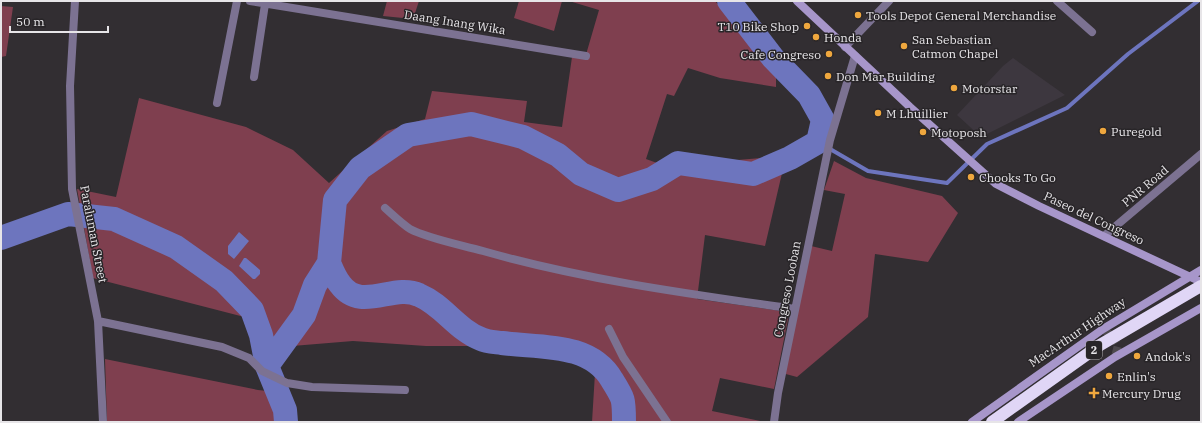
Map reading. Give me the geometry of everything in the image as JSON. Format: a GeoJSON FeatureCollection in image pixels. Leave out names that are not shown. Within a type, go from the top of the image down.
{"type":"FeatureCollection","features":[{"type":"Feature","properties":{"kind":"highway","name":"MacArthur Highway"},"geometry":{"type":"LineString","coordinates":[[992,422],[1100,345],[1201,286]]}},
{"type":"Feature","properties":{"kind":"main road","name":"Paseo del Congreso"},"geometry":{"type":"LineString","coordinates":[[797,1],[845,47],[996,184],[1187,277],[1201,282]]}},
{"type":"Feature","properties":{"kind":"main road","name":"MacArthur Highway"},"geometry":{"type":"LineString","coordinates":[[972,422],[1103,329],[1187,277],[1201,270]]}},
{"type":"Feature","properties":{"kind":"main road"},"geometry":{"type":"LineString","coordinates":[[1018,422],[1115,357],[1201,308]]}},
{"type":"Feature","properties":{"kind":"street","name":"Paraluman Street"},"geometry":{"type":"LineString","coordinates":[[75,1],[70,86],[72,189],[98,321],[103,422]]}},
{"type":"Feature","properties":{"kind":"street"},"geometry":{"type":"LineString","coordinates":[[217,103],[237,1]]}},
{"type":"Feature","properties":{"kind":"street","name":"Daang Inang Wika"},"geometry":{"type":"LineString","coordinates":[[250,1],[586,56]]}},
{"type":"Feature","properties":{"kind":"street"},"geometry":{"type":"LineString","coordinates":[[845,47],[889,1]]}},
{"type":"Feature","properties":{"kind":"street"},"geometry":{"type":"LineString","coordinates":[[1057,1],[1092,32]]}},
{"type":"Feature","properties":{"kind":"street"},"geometry":{"type":"LineString","coordinates":[[254,77],[265,4]]}},
{"type":"Feature","properties":{"kind":"street","name":"Congreso Looban"},"geometry":{"type":"LineString","coordinates":[[774,422],[778,393],[830,140],[855,56]]}},
{"type":"Feature","properties":{"kind":"street","name":"PNR Road"},"geometry":{"type":"LineString","coordinates":[[1104,236],[1201,154]]}},
{"type":"Feature","properties":{"kind":"street"},"geometry":{"type":"LineString","coordinates":[[385,208],[400,222],[419,233],[505,258],[636,286],[795,309]]}},
{"type":"Feature","properties":{"kind":"street"},"geometry":{"type":"LineString","coordinates":[[98,321],[222,346],[249,358],[262,371],[287,383],[312,387],[405,390]]}},
{"type":"Feature","properties":{"kind":"street"},"geometry":{"type":"LineString","coordinates":[[609,330],[623,357],[667,422]]}},
{"type":"Feature","properties":{"kind":"shaded area"},"geometry":{"type":"Polygon","coordinates":[[[387,1],[419,1],[413,19],[383,16],[387,1]]]}},
{"type":"Feature","properties":{"kind":"shaded area"},"geometry":{"type":"Polygon","coordinates":[[[519,1],[562,1],[554,31],[514,18],[519,1]]]}},
{"type":"Feature","properties":{"kind":"shaded area"},"geometry":{"type":"Polygon","coordinates":[[[569,1],[715,1],[776,72],[776,87],[720,78],[688,68],[674,96],[667,94],[646,159],[685,173],[693,154],[726,161],[786,156],[765,246],[705,235],[697,299],[781,311],[788,319],[774,389],[720,378],[712,411],[765,422],[592,422],[595,373],[580,361],[554,354],[483,346],[426,346],[353,341],[268,348],[264,322],[93,278],[77,189],[116,197],[139,98],[246,127],[293,150],[329,183],[387,131],[425,119],[432,91],[527,101],[524,122],[562,127],[572,57],[585,58],[599,10],[569,1]]]}},
{"type":"Feature","properties":{"kind":"shaded area"},"geometry":{"type":"Polygon","coordinates":[[[1,6],[13,7],[6,56],[1,57],[1,6]]]}},
{"type":"Feature","properties":{"kind":"shaded area"},"geometry":{"type":"Polygon","coordinates":[[[1013,58],[1065,95],[981,137],[957,115],[1003,66],[1013,58]]]}},
{"type":"Feature","properties":{"kind":"shaded area"},"geometry":{"type":"Polygon","coordinates":[[[834,161],[866,178],[942,196],[958,213],[928,262],[875,254],[868,317],[797,377],[782,373],[811,246],[832,251],[845,194],[824,190],[834,161]]]}},
{"type":"Feature","properties":{"kind":"shaded area"},"geometry":{"type":"Polygon","coordinates":[[[105,359],[258,390],[286,393],[288,422],[107,422],[105,359]]]}},
{"type":"Feature","properties":{"kind":"water"},"geometry":{"type":"Polygon","coordinates":[[[239,232],[249,241],[234,259],[228,254],[228,246],[239,232]]]}},
{"type":"Feature","properties":{"kind":"water"},"geometry":{"type":"Polygon","coordinates":[[[244,258],[260,270],[260,274],[255,279],[253,279],[239,266],[244,258]]]}},
{"type":"Feature","properties":{"kind":"waterway"},"geometry":{"type":"LineString","coordinates":[[1,238],[68,214],[114,219],[176,247],[224,281],[252,310],[261,335],[267,366],[304,315],[315,285],[329,263],[335,200],[360,168],[408,135],[471,124],[523,137],[558,155],[581,174],[618,190],[652,179],[678,163],[753,174],[790,158],[818,142],[823,120],[809,95],[773,58],[729,1]]}},
{"type":"Feature","properties":{"kind":"waterway"},"geometry":{"type":"LineString","coordinates":[[818,142],[868,171],[947,183],[987,144],[1067,108],[1128,54],[1198,1]]}},
{"type":"Feature","properties":{"kind":"waterway"},"geometry":{"type":"LineString","coordinates":[[329,263],[340,284],[348,292],[358,296],[367,297],[409,292],[428,299],[465,330],[483,340],[563,349],[578,353],[591,359],[603,368],[619,391],[623,404],[624,422]]}},
{"type":"Feature","properties":{"kind":"waterway"},"geometry":{"type":"LineString","coordinates":[[267,366],[285,410],[286,422]]}},
{"type":"Feature","properties":{"kind":"tunnel"},"geometry":{"type":"LineString","coordinates":[[1103,329],[1112,336],[1118,345],[1115,357]]}},
{"type":"Feature","properties":{"kind":"place","name":"Tools Depot General Merchandise"},"geometry":{"type":"Point","coordinates":[858,15]}},
{"type":"Feature","properties":{"kind":"place","name":"T10 Bike Shop"},"geometry":{"type":"Point","coordinates":[807,26]}},
{"type":"Feature","properties":{"kind":"place","name":"Honda"},"geometry":{"type":"Point","coordinates":[816,37]}},
{"type":"Feature","properties":{"kind":"place","name":"San Sebastian Catmon Chapel"},"geometry":{"type":"Point","coordinates":[904,46]}},
{"type":"Feature","properties":{"kind":"place","name":"Cafe Congreso"},"geometry":{"type":"Point","coordinates":[829,54]}},
{"type":"Feature","properties":{"kind":"place","name":"Don Mar Building"},"geometry":{"type":"Point","coordinates":[828,76]}},
{"type":"Feature","properties":{"kind":"place","name":"Motorstar"},"geometry":{"type":"Point","coordinates":[954,88]}},
{"type":"Feature","properties":{"kind":"place","name":"M Lhuillier"},"geometry":{"type":"Point","coordinates":[878,113]}},
{"type":"Feature","properties":{"kind":"place","name":"Puregold"},"geometry":{"type":"Point","coordinates":[1103,131]}},
{"type":"Feature","properties":{"kind":"place","name":"Motoposh"},"geometry":{"type":"Point","coordinates":[923,132]}},
{"type":"Feature","properties":{"kind":"place","name":"Chooks To Go"},"geometry":{"type":"Point","coordinates":[971,177]}},
{"type":"Feature","properties":{"kind":"place","name":"Andok's"},"geometry":{"type":"Point","coordinates":[1137,356]}},
{"type":"Feature","properties":{"kind":"place","name":"Enlin's"},"geometry":{"type":"Point","coordinates":[1109,376]}},
{"type":"Feature","properties":{"kind":"place","name":"Mercury Drug"},"geometry":{"type":"Point","coordinates":[1094,393]}}]}
